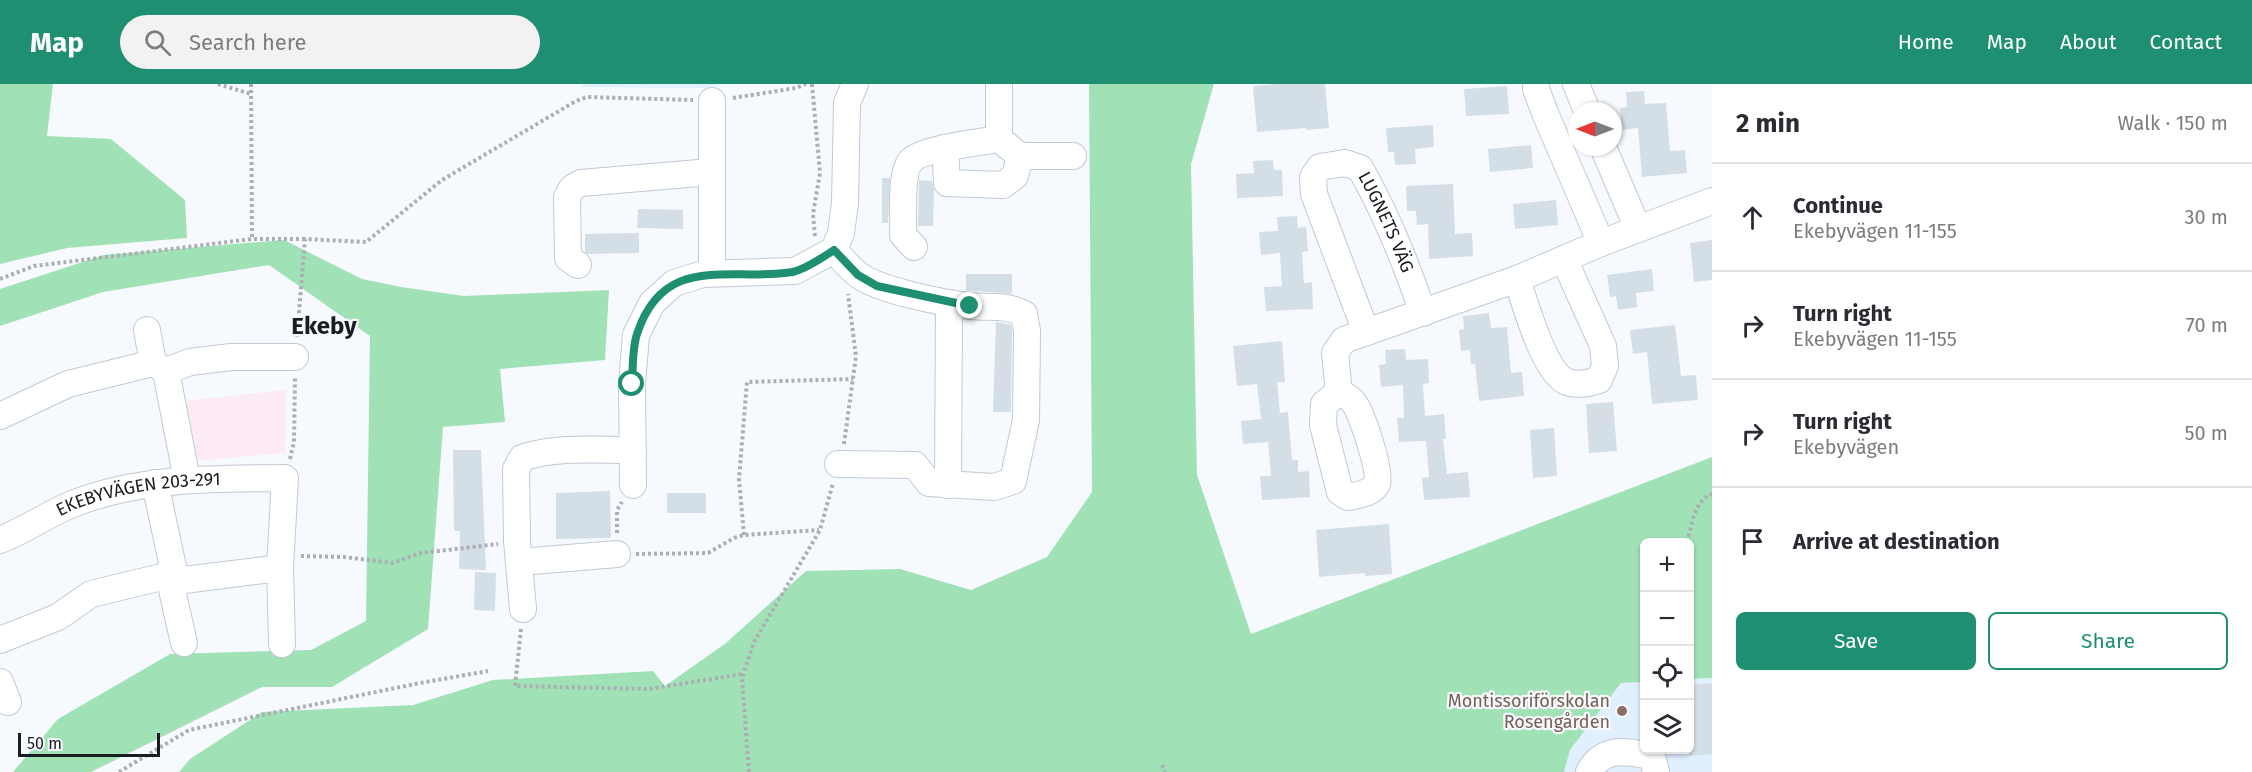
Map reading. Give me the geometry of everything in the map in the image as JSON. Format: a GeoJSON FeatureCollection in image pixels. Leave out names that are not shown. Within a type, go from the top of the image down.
{"type":"FeatureCollection","features":[{"type":"Feature","properties":{"kind":"street"},"geometry":{"type":"LineString","coordinates":[[633,485],[632,384],[636,335],[652,303],[674,284],[712,273],[755,274],[795,271],[828,254],[841,233],[845,203],[847,103],[855,84]]}},
{"type":"Feature","properties":{"kind":"street"},"geometry":{"type":"LineString","coordinates":[[999,84],[999,139]]}},
{"type":"Feature","properties":{"kind":"street"},"geometry":{"type":"LineString","coordinates":[[1536,84],[1545,113],[1601,243]]}},
{"type":"Feature","properties":{"kind":"street"},"geometry":{"type":"LineString","coordinates":[[1576,84],[1583,102]]}},
{"type":"Feature","properties":{"kind":"street"},"geometry":{"type":"LineString","coordinates":[[712,101],[712,273]]}},
{"type":"Feature","properties":{"kind":"street"},"geometry":{"type":"LineString","coordinates":[[915,247],[903,235],[906,169],[915,156],[945,148],[999,139],[1020,156],[1073,156]]}},
{"type":"Feature","properties":{"kind":"street"},"geometry":{"type":"LineString","coordinates":[[945,148],[947,183],[1003,185],[1015,176],[1020,156]]}},
{"type":"Feature","properties":{"kind":"street"},"geometry":{"type":"LineString","coordinates":[[1607,156],[1638,229]]}},
{"type":"Feature","properties":{"kind":"street","name":"LUGNETS VÄG"},"geometry":{"type":"LineString","coordinates":[[1366,332],[1314,194],[1314,177],[1320,167],[1345,163],[1360,168],[1373,191],[1411,278],[1423,313]]}},
{"type":"Feature","properties":{"kind":"street"},"geometry":{"type":"LineString","coordinates":[[578,265],[568,258],[567,197],[572,188],[581,183],[711,172]]}},
{"type":"Feature","properties":{"kind":"street"},"geometry":{"type":"LineString","coordinates":[[1339,392],[1335,353],[1344,340],[1517,279],[1601,243],[1712,201]]}},
{"type":"Feature","properties":{"kind":"street"},"geometry":{"type":"LineString","coordinates":[[828,254],[877,286],[960,304],[1011,307],[1024,314],[1027,331],[1026,420],[1013,481],[994,487],[948,485],[929,483],[915,465],[838,464]]}},
{"type":"Feature","properties":{"kind":"street"},"geometry":{"type":"LineString","coordinates":[[1517,279],[1539,342],[1554,373],[1568,382],[1585,384],[1599,380],[1605,366],[1603,346],[1564,259]]}},
{"type":"Feature","properties":{"kind":"street"},"geometry":{"type":"LineString","coordinates":[[948,485],[960,304]]}},
{"type":"Feature","properties":{"kind":"street"},"geometry":{"type":"LineString","coordinates":[[147,330],[160,367],[187,480]]}},
{"type":"Feature","properties":{"kind":"street"},"geometry":{"type":"LineString","coordinates":[[0,416],[68,384],[220,358],[295,357]]}},
{"type":"Feature","properties":{"kind":"street"},"geometry":{"type":"LineString","coordinates":[[524,609],[518,552],[516,469],[522,458],[535,454],[574,450],[633,450]]}},
{"type":"Feature","properties":{"kind":"street"},"geometry":{"type":"LineString","coordinates":[[282,644],[280,562],[285,478]]}},
{"type":"Feature","properties":{"kind":"street","name":"EKEBYVÄGEN 203-291"},"geometry":{"type":"LineString","coordinates":[[3,531],[117,489],[187,480],[285,478]]}},
{"type":"Feature","properties":{"kind":"street"},"geometry":{"type":"LineString","coordinates":[[155,483],[175,578],[172,590],[184,643]]}},
{"type":"Feature","properties":{"kind":"street"},"geometry":{"type":"LineString","coordinates":[[518,552],[617,554]]}},
{"type":"Feature","properties":{"kind":"street"},"geometry":{"type":"LineString","coordinates":[[0,640],[58,617],[91,594],[280,562]]}},
{"type":"Feature","properties":{"kind":"street"},"geometry":{"type":"LineString","coordinates":[[1589,772],[1594,764],[1615,751],[1652,756],[1656,772]]}},
{"type":"Feature","properties":{"kind":"path"},"geometry":{"type":"LineString","coordinates":[[218,84],[251,94]]}},
{"type":"Feature","properties":{"kind":"path"},"geometry":{"type":"LineString","coordinates":[[251,84],[252,239]]}},
{"type":"Feature","properties":{"kind":"path"},"geometry":{"type":"LineString","coordinates":[[0,279],[34,266],[252,239],[366,242],[442,180],[576,101],[587,97],[712,101],[796,88],[806,84]]}},
{"type":"Feature","properties":{"kind":"path"},"geometry":{"type":"LineString","coordinates":[[812,84],[820,173],[813,214],[816,245],[828,254]]}},
{"type":"Feature","properties":{"kind":"path"},"geometry":{"type":"LineString","coordinates":[[285,478],[294,442],[295,357],[305,239]]}},
{"type":"Feature","properties":{"kind":"path"},"geometry":{"type":"LineString","coordinates":[[749,772],[744,674],[754,642],[819,530],[844,445],[856,356],[847,287]]}},
{"type":"Feature","properties":{"kind":"path"},"geometry":{"type":"LineString","coordinates":[[744,535],[739,479],[747,381],[853,379]]}},
{"type":"Feature","properties":{"kind":"path"},"geometry":{"type":"LineString","coordinates":[[633,485],[617,510],[617,554],[708,553],[744,535],[819,530]]}},
{"type":"Feature","properties":{"kind":"path"},"geometry":{"type":"LineString","coordinates":[[1688,538],[1698,506],[1706,496],[1712,494]]}},
{"type":"Feature","properties":{"kind":"path"},"geometry":{"type":"LineString","coordinates":[[280,562],[344,557],[392,563],[422,553],[518,552]]}},
{"type":"Feature","properties":{"kind":"path"},"geometry":{"type":"LineString","coordinates":[[524,609],[515,686],[649,689],[744,674]]}},
{"type":"Feature","properties":{"kind":"path"},"geometry":{"type":"LineString","coordinates":[[119,772],[189,730],[488,671]]}},
{"type":"Feature","properties":{"kind":"path"},"geometry":{"type":"LineString","coordinates":[[1162,765],[1165,772]]}},
{"type":"Feature","properties":{"kind":"shaded area"},"geometry":{"type":"Polygon","coordinates":[[[582,84],[724,84],[707,88],[582,87],[582,84]]]}},
{"type":"Feature","properties":{"kind":"shaded area"},"geometry":{"type":"Polygon","coordinates":[[[286,390],[285,453],[194,461],[184,401],[286,390]]]}},
{"type":"Feature","properties":{"kind":"shaded area","name":"Montissoriförskolan Rosengården"},"geometry":{"type":"Polygon","coordinates":[[[1712,678],[1712,772],[1564,772],[1570,750],[1621,683],[1640,682],[1640,754],[1694,754],[1694,679],[1712,678]]]}},
{"type":"Feature","properties":{"kind":"green space"},"geometry":{"type":"Polygon","coordinates":[[[0,84],[53,84],[47,136],[111,139],[185,200],[187,238],[67,248],[0,264],[0,84]]]}},
{"type":"Feature","properties":{"kind":"green space"},"geometry":{"type":"Polygon","coordinates":[[[1089,84],[1214,84],[1191,164],[1197,475],[1251,634],[1712,457],[1712,678],[1694,679],[1694,538],[1640,538],[1640,682],[1621,683],[1570,750],[1564,772],[179,772],[190,759],[262,712],[413,705],[493,680],[653,671],[665,686],[726,643],[806,571],[900,569],[971,590],[1047,557],[1092,492],[1089,84]]]}},
{"type":"Feature","properties":{"kind":"green space"},"geometry":{"type":"Polygon","coordinates":[[[284,240],[362,279],[401,287],[464,296],[609,290],[605,360],[500,369],[505,422],[443,427],[428,629],[332,687],[262,687],[91,772],[13,772],[58,719],[170,654],[311,650],[366,621],[370,336],[269,265],[103,292],[0,326],[0,289],[104,255],[284,240]]]}},
{"type":"Feature","properties":{"kind":"building"},"geometry":{"type":"Polygon","coordinates":[[[1325,84],[1329,128],[1257,132],[1253,86],[1325,84]]]}},
{"type":"Feature","properties":{"kind":"building"},"geometry":{"type":"Polygon","coordinates":[[[1507,86],[1509,114],[1466,116],[1464,89],[1507,86]]]}},
{"type":"Feature","properties":{"kind":"building"},"geometry":{"type":"Polygon","coordinates":[[[1644,91],[1645,104],[1666,103],[1670,151],[1685,150],[1687,173],[1642,177],[1638,128],[1622,130],[1622,108],[1627,107],[1626,92],[1644,91]]]}},
{"type":"Feature","properties":{"kind":"building"},"geometry":{"type":"Polygon","coordinates":[[[1433,125],[1434,147],[1415,149],[1416,164],[1395,165],[1394,152],[1388,152],[1386,128],[1433,125]]]}},
{"type":"Feature","properties":{"kind":"building"},"geometry":{"type":"Polygon","coordinates":[[[1531,145],[1533,168],[1490,172],[1488,149],[1531,145]]]}},
{"type":"Feature","properties":{"kind":"building"},"geometry":{"type":"Polygon","coordinates":[[[1273,160],[1274,170],[1282,170],[1283,196],[1237,198],[1236,174],[1254,173],[1253,161],[1273,160]]]}},
{"type":"Feature","properties":{"kind":"building"},"geometry":{"type":"Polygon","coordinates":[[[882,178],[890,178],[888,223],[882,223],[882,178]]]}},
{"type":"Feature","properties":{"kind":"building"},"geometry":{"type":"Polygon","coordinates":[[[919,180],[932,181],[933,226],[918,226],[919,180]]]}},
{"type":"Feature","properties":{"kind":"building"},"geometry":{"type":"Polygon","coordinates":[[[1453,184],[1455,234],[1472,233],[1473,256],[1429,259],[1428,224],[1417,225],[1416,211],[1407,211],[1406,186],[1453,184]]]}},
{"type":"Feature","properties":{"kind":"building"},"geometry":{"type":"Polygon","coordinates":[[[1556,200],[1558,225],[1515,229],[1513,204],[1556,200]]]}},
{"type":"Feature","properties":{"kind":"building"},"geometry":{"type":"Polygon","coordinates":[[[638,209],[683,210],[683,229],[637,228],[638,209]]]}},
{"type":"Feature","properties":{"kind":"building"},"geometry":{"type":"Polygon","coordinates":[[[1297,216],[1298,228],[1306,227],[1308,251],[1302,252],[1304,283],[1312,282],[1313,309],[1266,311],[1264,287],[1282,286],[1280,253],[1261,255],[1259,232],[1278,231],[1277,217],[1297,216]]]}},
{"type":"Feature","properties":{"kind":"building"},"geometry":{"type":"Polygon","coordinates":[[[639,233],[639,253],[587,254],[585,252],[585,234],[639,233]]]}},
{"type":"Feature","properties":{"kind":"building"},"geometry":{"type":"Polygon","coordinates":[[[1712,240],[1712,280],[1694,282],[1690,243],[1712,240]]]}},
{"type":"Feature","properties":{"kind":"building"},"geometry":{"type":"Polygon","coordinates":[[[1652,269],[1654,291],[1636,293],[1637,307],[1618,310],[1616,296],[1610,297],[1607,275],[1652,269]]]}},
{"type":"Feature","properties":{"kind":"building"},"geometry":{"type":"Polygon","coordinates":[[[966,274],[1012,274],[1012,294],[966,290],[966,274]]]}},
{"type":"Feature","properties":{"kind":"building"},"geometry":{"type":"Polygon","coordinates":[[[1489,313],[1491,328],[1507,327],[1511,373],[1522,372],[1524,396],[1479,401],[1475,364],[1471,364],[1470,350],[1461,351],[1459,330],[1464,329],[1463,316],[1489,313]]]}},
{"type":"Feature","properties":{"kind":"building"},"geometry":{"type":"Polygon","coordinates":[[[996,322],[1011,325],[1011,412],[993,412],[996,322]]]}},
{"type":"Feature","properties":{"kind":"building"},"geometry":{"type":"Polygon","coordinates":[[[1675,325],[1681,376],[1696,375],[1698,400],[1652,404],[1647,352],[1633,354],[1630,330],[1675,325]]]}},
{"type":"Feature","properties":{"kind":"building"},"geometry":{"type":"Polygon","coordinates":[[[1282,341],[1285,382],[1277,382],[1280,413],[1288,412],[1292,460],[1298,460],[1298,472],[1309,471],[1310,497],[1262,500],[1260,476],[1271,476],[1268,442],[1243,444],[1241,421],[1261,419],[1257,384],[1237,386],[1233,346],[1282,341]]]}},
{"type":"Feature","properties":{"kind":"building"},"geometry":{"type":"Polygon","coordinates":[[[1405,349],[1406,360],[1428,359],[1429,383],[1423,384],[1425,416],[1444,414],[1446,439],[1443,439],[1447,474],[1468,472],[1470,497],[1424,500],[1422,478],[1429,477],[1426,441],[1399,442],[1397,418],[1404,418],[1403,385],[1381,387],[1379,365],[1386,364],[1385,350],[1405,349]]]}},
{"type":"Feature","properties":{"kind":"building"},"geometry":{"type":"Polygon","coordinates":[[[1613,402],[1617,451],[1589,453],[1586,404],[1613,402]]]}},
{"type":"Feature","properties":{"kind":"building"},"geometry":{"type":"Polygon","coordinates":[[[1554,428],[1557,476],[1533,478],[1530,430],[1554,428]]]}},
{"type":"Feature","properties":{"kind":"building"},"geometry":{"type":"Polygon","coordinates":[[[453,450],[481,450],[486,570],[459,569],[460,531],[454,531],[453,450]]]}},
{"type":"Feature","properties":{"kind":"building"},"geometry":{"type":"Polygon","coordinates":[[[610,491],[611,538],[556,539],[556,493],[610,491]]]}},
{"type":"Feature","properties":{"kind":"building"},"geometry":{"type":"Polygon","coordinates":[[[667,493],[706,493],[706,513],[667,513],[667,493]]]}},
{"type":"Feature","properties":{"kind":"building"},"geometry":{"type":"Polygon","coordinates":[[[1389,524],[1392,574],[1365,576],[1365,573],[1319,577],[1316,530],[1389,524]]]}},
{"type":"Feature","properties":{"kind":"building"},"geometry":{"type":"Polygon","coordinates":[[[475,572],[496,573],[495,611],[474,610],[475,572]]]}},
{"type":"Feature","properties":{"kind":"building"},"geometry":{"type":"Polygon","coordinates":[[[1712,683],[1712,754],[1689,756],[1689,754],[1694,754],[1694,685],[1712,683]]]}},
{"type":"Feature","properties":{"kind":"place","name":"Montissoriförskolan Rosengården"},"geometry":{"type":"Point","coordinates":[1622,711]}},
{"type":"Feature","properties":{"kind":"district","name":"Ekeby"},"geometry":{"type":"Point","coordinates":[324,326]}},
{"type":"Feature","properties":{"kind":"route"},"geometry":{"type":"LineString","coordinates":[[632,384],[636,335],[652,303],[674,284],[703,274],[795,271],[834,250],[858,275],[877,286],[970,306]]}}]}
